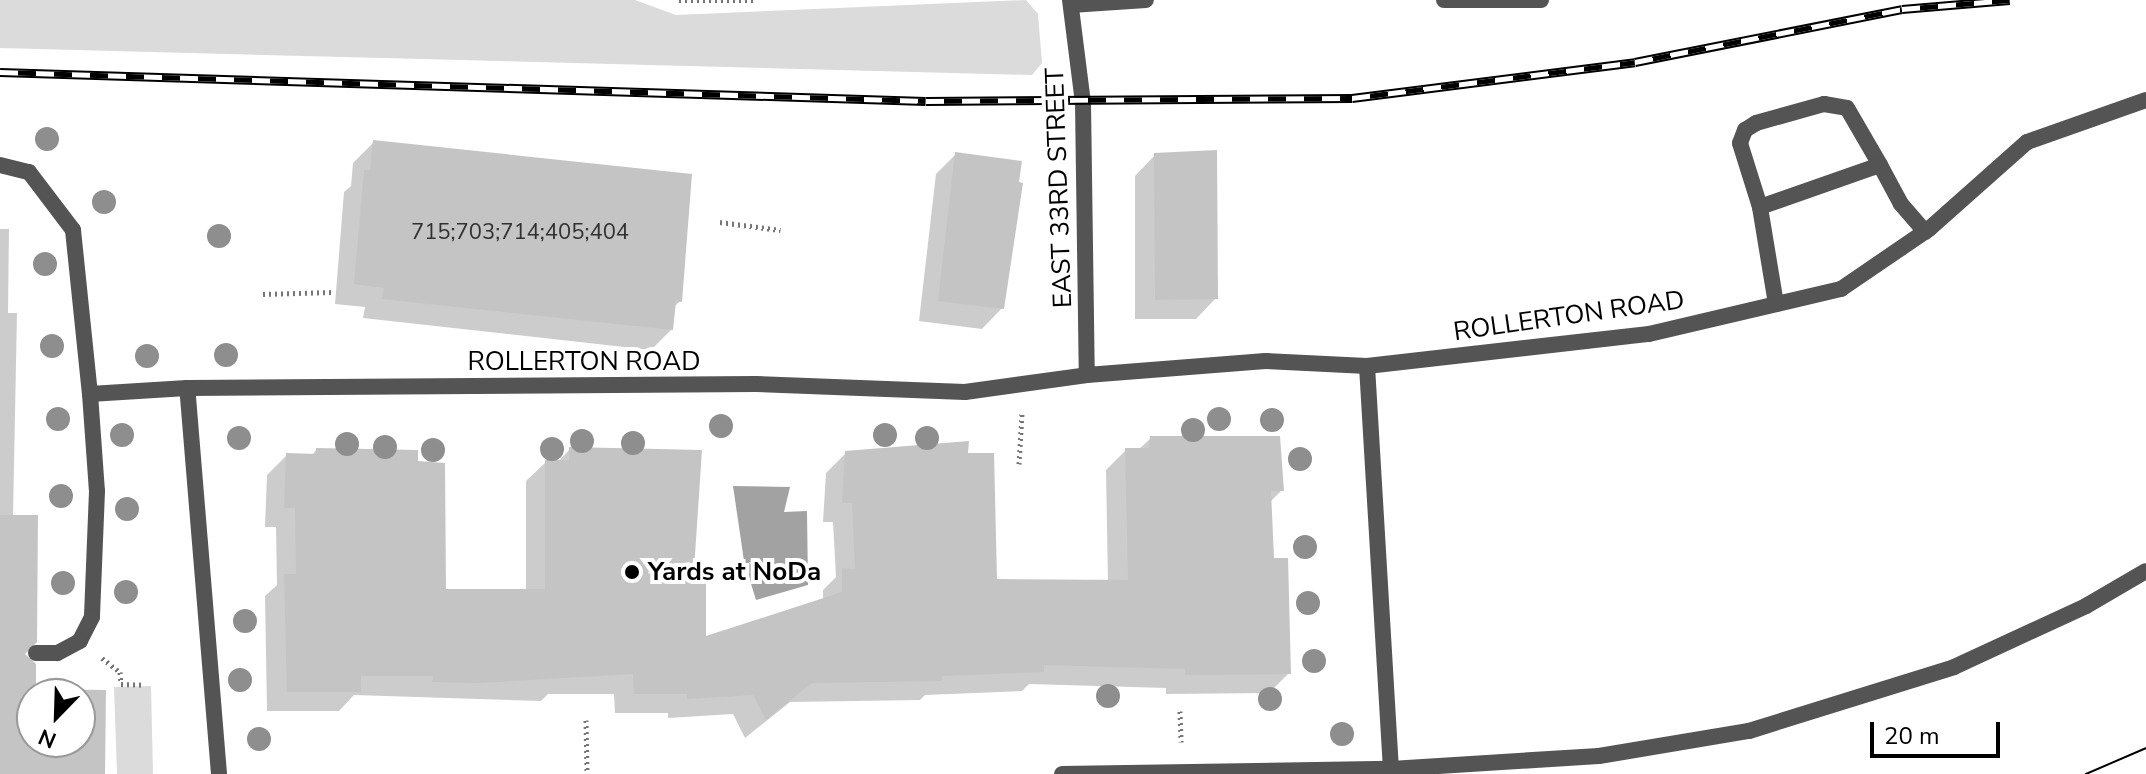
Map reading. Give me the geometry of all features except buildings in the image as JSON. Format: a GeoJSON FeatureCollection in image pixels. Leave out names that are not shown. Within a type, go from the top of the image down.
{"type":"FeatureCollection","features":[{"type":"Feature","properties":{"kind":"street"},"geometry":{"type":"LineString","coordinates":[[1073,2],[1146,0]]}},
{"type":"Feature","properties":{"kind":"street"},"geometry":{"type":"LineString","coordinates":[[1444,0],[1541,0]]}},
{"type":"Feature","properties":{"kind":"street","name":"EAST 33RD STREET"},"geometry":{"type":"LineString","coordinates":[[1073,2],[1083,103],[1087,375]]}},
{"type":"Feature","properties":{"kind":"street","name":"ROLLERTON ROAD"},"geometry":{"type":"LineString","coordinates":[[90,394],[187,388],[756,384],[965,392],[1087,375],[1265,361],[1367,366],[1649,334],[1841,289],[1925,232],[2027,142],[2146,100]]}},
{"type":"Feature","properties":{"kind":"street"},"geometry":{"type":"LineString","coordinates":[[1776,304],[1760,207],[1740,143],[1745,130],[1756,123],[1824,104],[1847,108],[1901,204],[1925,232]]}},
{"type":"Feature","properties":{"kind":"street"},"geometry":{"type":"LineString","coordinates":[[0,165],[29,172],[73,230],[90,394],[97,491],[92,617],[80,641],[57,653],[36,653]]}},
{"type":"Feature","properties":{"kind":"street"},"geometry":{"type":"LineString","coordinates":[[1760,207],[1880,165]]}},
{"type":"Feature","properties":{"kind":"street"},"geometry":{"type":"LineString","coordinates":[[1367,366],[1391,769]]}},
{"type":"Feature","properties":{"kind":"street"},"geometry":{"type":"LineString","coordinates":[[187,388],[219,774]]}},
{"type":"Feature","properties":{"kind":"street"},"geometry":{"type":"LineString","coordinates":[[1062,774],[1391,769],[1599,756],[1749,731],[1954,667],[2086,606],[2146,571]]}},
{"type":"Feature","properties":{"kind":"path"},"geometry":{"type":"LineString","coordinates":[[679,0],[757,0]]}},
{"type":"Feature","properties":{"kind":"path"},"geometry":{"type":"LineString","coordinates":[[720,222],[780,230]]}},
{"type":"Feature","properties":{"kind":"path"},"geometry":{"type":"LineString","coordinates":[[263,294],[332,292]]}},
{"type":"Feature","properties":{"kind":"path"},"geometry":{"type":"LineString","coordinates":[[1019,464],[1023,384]]}},
{"type":"Feature","properties":{"kind":"path"},"geometry":{"type":"LineString","coordinates":[[95,654],[114,664],[121,684],[144,685]]}},
{"type":"Feature","properties":{"kind":"path"},"geometry":{"type":"LineString","coordinates":[[586,720],[587,774]]}},
{"type":"Feature","properties":{"kind":"shaded area"},"geometry":{"type":"Polygon","coordinates":[[[0,0],[635,0],[676,15],[1026,0],[1038,14],[1042,63],[1032,75],[0,48],[0,0]]]}},
{"type":"Feature","properties":{"kind":"shaded area"},"geometry":{"type":"Polygon","coordinates":[[[733,486],[790,487],[784,512],[807,511],[808,585],[756,600],[744,561],[733,486]]]}},
{"type":"Feature","properties":{"kind":"shaded area"},"geometry":{"type":"Polygon","coordinates":[[[151,686],[153,774],[117,774],[114,687],[151,686]]]}},
{"type":"Feature","properties":{"kind":"tram line"},"geometry":{"type":"LineString","coordinates":[[2086,774],[2146,748]]}},
{"type":"Feature","properties":{"kind":"railway"},"geometry":{"type":"LineString","coordinates":[[0,72],[926,101],[1352,98],[1635,62],[1902,9],[2010,0]]}},
{"type":"Feature","properties":{"kind":"place","name":"Yards at NoDa"},"geometry":{"type":"Point","coordinates":[632,572]}}]}
